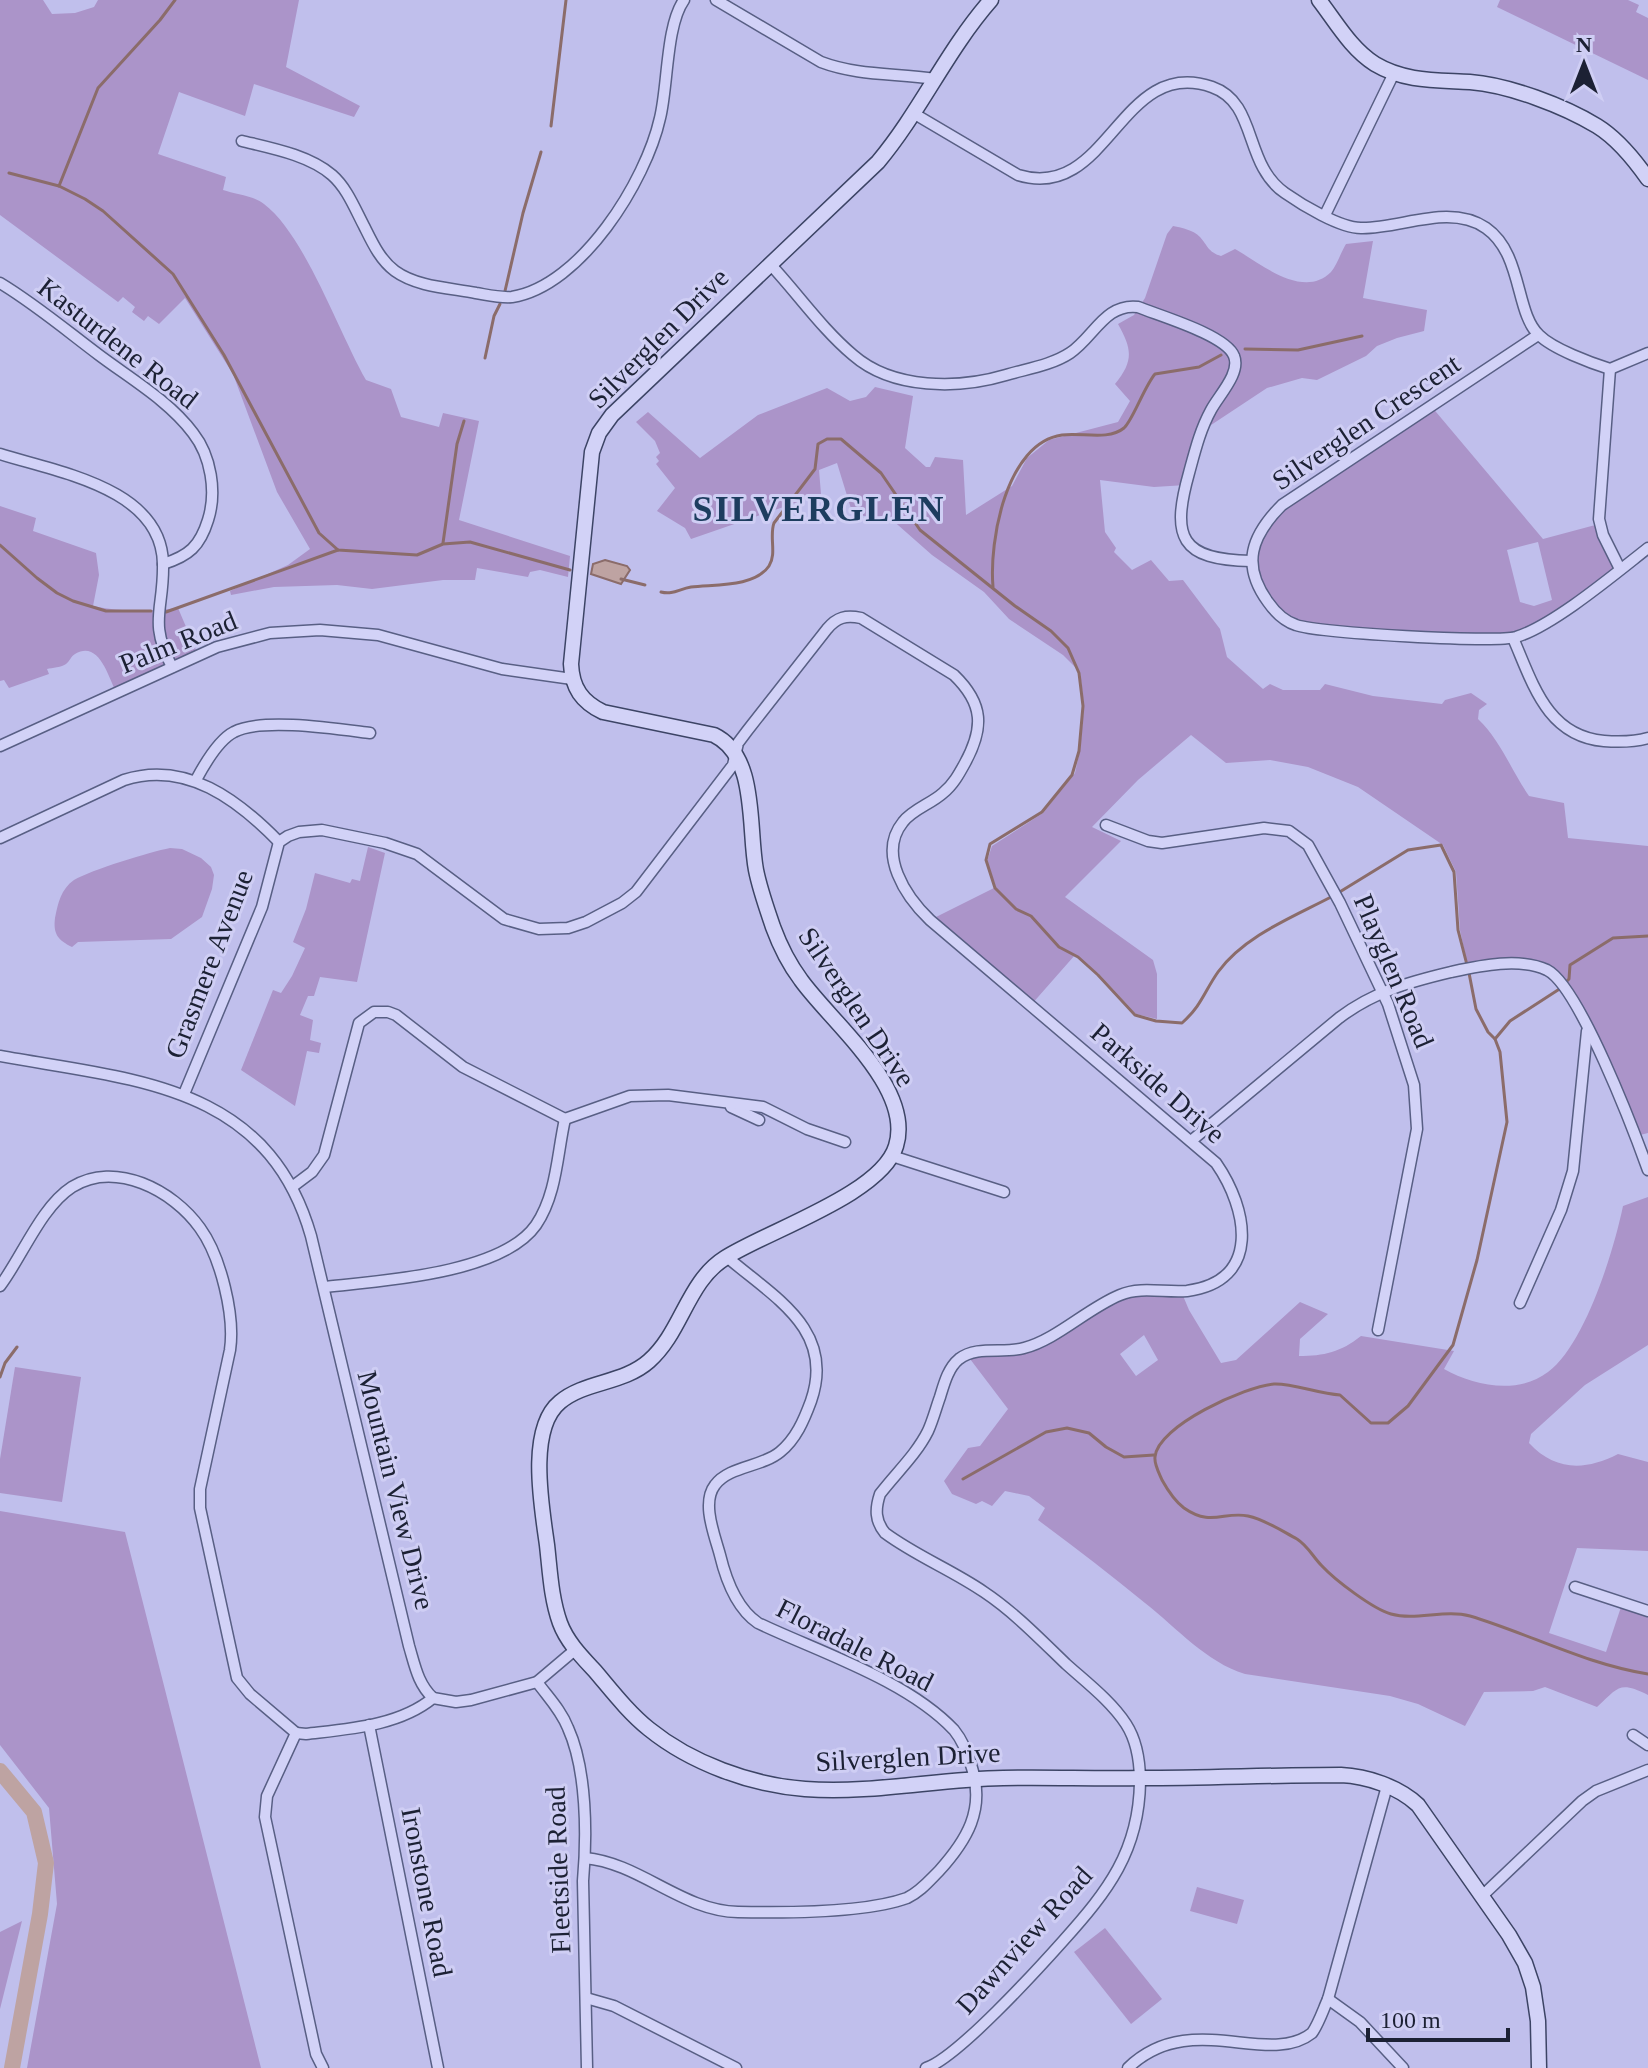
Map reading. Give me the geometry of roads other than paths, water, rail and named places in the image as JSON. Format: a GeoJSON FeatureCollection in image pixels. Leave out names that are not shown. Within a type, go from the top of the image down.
{"type":"FeatureCollection","features":[{"type":"Feature","properties":{"kind":"street"},"geometry":{"type":"LineString","coordinates":[[242,141],[303,159],[331,174],[350,200],[376,248],[395,271],[426,284],[495,297],[520,295],[555,279],[578,260],[602,232],[629,190],[644,162],[660,119],[675,25],[684,0]]}},
{"type":"Feature","properties":{"kind":"street"},"geometry":{"type":"LineString","coordinates":[[716,0],[821,62],[865,74],[935,79]]}},
{"type":"Feature","properties":{"kind":"street","name":"Silverglen Drive"},"geometry":{"type":"LineString","coordinates":[[572,679],[589,472],[599,433],[627,400],[878,162],[991,0]]}},
{"type":"Feature","properties":{"kind":"street"},"geometry":{"type":"LineString","coordinates":[[1319,0],[1353,45],[1373,63],[1416,79],[1496,87],[1565,111],[1610,136],[1648,179]]}},
{"type":"Feature","properties":{"kind":"street"},"geometry":{"type":"LineString","coordinates":[[1325,215],[1394,73]]}},
{"type":"Feature","properties":{"kind":"street"},"geometry":{"type":"LineString","coordinates":[[913,113],[1018,175],[1051,179],[1063,176],[1084,162],[1133,109],[1155,92],[1178,83],[1211,87],[1229,96],[1240,109],[1256,157],[1270,180],[1285,193],[1343,224],[1361,228],[1450,217],[1476,223],[1487,229],[1508,256],[1527,314],[1538,335],[1610,369],[1648,353]]}},
{"type":"Feature","properties":{"kind":"street"},"geometry":{"type":"LineString","coordinates":[[770,264],[854,356],[884,374],[908,379],[964,384],[981,382],[1055,360],[1070,353],[1112,311],[1128,306],[1138,307],[1226,344],[1234,355],[1235,369],[1212,407],[1199,439],[1181,506],[1180,525],[1185,539],[1197,551],[1215,557],[1251,561],[1254,578],[1264,596],[1276,612],[1296,625],[1426,636],[1513,638],[1537,628],[1648,548]]}},
{"type":"Feature","properties":{"kind":"street","name":"Kasturdene Road"},"geometry":{"type":"LineString","coordinates":[[0,283],[149,392],[195,434],[210,473],[213,494],[209,516],[193,551],[163,564]]}},
{"type":"Feature","properties":{"kind":"street","name":"Silverglen Crescent"},"geometry":{"type":"LineString","coordinates":[[1251,561],[1263,528],[1282,505],[1538,335]]}},
{"type":"Feature","properties":{"kind":"street"},"geometry":{"type":"LineString","coordinates":[[1610,369],[1598,515],[1603,535],[1620,569]]}},
{"type":"Feature","properties":{"kind":"street"},"geometry":{"type":"LineString","coordinates":[[0,454],[117,494],[147,518],[160,544],[163,564],[158,631],[172,667]]}},
{"type":"Feature","properties":{"kind":"street","name":"Parkside Drive"},"geometry":{"type":"LineString","coordinates":[[737,754],[738,743],[827,629],[839,618],[861,618],[965,684],[976,707],[980,725],[977,738],[957,778],[933,802],[909,815],[898,831],[894,857],[902,884],[910,899],[930,920],[1216,1163],[1239,1206],[1242,1225],[1237,1260],[1212,1283],[1191,1290],[1126,1293],[1032,1346],[977,1352],[958,1360],[945,1382],[927,1434],[880,1494],[876,1512],[885,1533],[966,1580],[1003,1606],[1120,1715],[1135,1745],[1140,1778]]}},
{"type":"Feature","properties":{"kind":"street","name":"Palm Road"},"geometry":{"type":"LineString","coordinates":[[0,746],[234,641],[270,633],[320,630],[378,635],[502,669],[572,679]]}},
{"type":"Feature","properties":{"kind":"street"},"geometry":{"type":"LineString","coordinates":[[1513,638],[1549,711],[1571,734],[1598,740],[1648,738]]}},
{"type":"Feature","properties":{"kind":"street"},"geometry":{"type":"LineString","coordinates":[[572,679],[581,697],[603,712],[714,735],[725,740],[737,754]]}},
{"type":"Feature","properties":{"kind":"street"},"geometry":{"type":"LineString","coordinates":[[196,780],[225,737],[246,726],[281,725],[370,733]]}},
{"type":"Feature","properties":{"kind":"street","name":"Silverglen Drive"},"geometry":{"type":"LineString","coordinates":[[737,754],[745,781],[756,870],[778,939],[798,977],[842,1026],[889,1094],[899,1130],[892,1156],[879,1173],[851,1193],[727,1257],[708,1271],[665,1344],[647,1363],[625,1377],[570,1395],[555,1406],[546,1421],[540,1466],[551,1582],[559,1622],[576,1649],[623,1705],[651,1730],[682,1750],[733,1773],[786,1787],[827,1790],[975,1778],[1341,1775],[1364,1778],[1387,1786],[1418,1805],[1518,1948],[1530,1975],[1538,2021],[1539,2068]]}},
{"type":"Feature","properties":{"kind":"street","name":"Grasmere Avenue"},"geometry":{"type":"LineString","coordinates":[[184,1094],[262,907],[279,842],[299,832],[322,830],[385,843],[417,854],[504,919],[539,929],[568,928],[598,915],[636,892],[733,765],[737,754]]}},
{"type":"Feature","properties":{"kind":"street"},"geometry":{"type":"LineString","coordinates":[[0,838],[138,776],[169,774],[196,780],[236,803],[279,842]]}},
{"type":"Feature","properties":{"kind":"street","name":"Playglen Road"},"geometry":{"type":"LineString","coordinates":[[1106,825],[1162,843],[1258,828],[1283,829],[1303,840],[1313,850],[1382,991],[1414,1085],[1418,1121],[1378,1330]]}},
{"type":"Feature","properties":{"kind":"street"},"geometry":{"type":"LineString","coordinates":[[1191,1141],[1339,1018],[1382,991],[1458,971],[1528,965],[1545,969],[1568,992],[1648,1170]]}},
{"type":"Feature","properties":{"kind":"street"},"geometry":{"type":"LineString","coordinates":[[292,1187],[312,1172],[324,1155],[355,1032],[362,1019],[374,1012],[396,1015],[463,1067],[565,1119],[640,1095],[668,1095],[763,1107],[807,1129],[845,1142]]}},
{"type":"Feature","properties":{"kind":"street"},"geometry":{"type":"LineString","coordinates":[[1520,1303],[1561,1210],[1573,1171],[1587,1029]]}},
{"type":"Feature","properties":{"kind":"street","name":"Mountain View Drive"},"geometry":{"type":"LineString","coordinates":[[0,1056],[184,1094],[216,1110],[247,1132],[270,1155],[292,1187],[306,1220],[324,1287],[409,1646],[417,1674],[433,1698]]}},
{"type":"Feature","properties":{"kind":"street"},"geometry":{"type":"LineString","coordinates":[[722,1103],[759,1120]]}},
{"type":"Feature","properties":{"kind":"street"},"geometry":{"type":"LineString","coordinates":[[324,1287],[462,1266],[506,1250],[522,1240],[535,1227],[545,1208],[565,1119]]}},
{"type":"Feature","properties":{"kind":"street"},"geometry":{"type":"LineString","coordinates":[[892,1156],[1004,1192]]}},
{"type":"Feature","properties":{"kind":"street"},"geometry":{"type":"LineString","coordinates":[[0,1286],[59,1197],[86,1180],[116,1176],[139,1181],[163,1194],[200,1227],[216,1260],[232,1327],[230,1350],[201,1482],[200,1508],[237,1678],[250,1694],[296,1733],[369,1725],[422,1708],[433,1698],[456,1702],[471,1700],[537,1682],[576,1649]]}},
{"type":"Feature","properties":{"kind":"street","name":"Floradale Road"},"geometry":{"type":"LineString","coordinates":[[727,1257],[802,1323],[814,1346],[817,1366],[815,1389],[808,1410],[787,1445],[771,1458],[721,1479],[711,1493],[711,1514],[727,1580],[744,1611],[758,1623],[877,1678],[939,1717],[964,1744],[975,1778]]}},
{"type":"Feature","properties":{"kind":"street"},"geometry":{"type":"LineString","coordinates":[[1575,1587],[1648,1611]]}},
{"type":"Feature","properties":{"kind":"street","name":"Fleetside Road"},"geometry":{"type":"LineString","coordinates":[[537,1682],[555,1703],[573,1740],[582,1797],[587,2068]]}},
{"type":"Feature","properties":{"kind":"street","name":"Ironstone Road"},"geometry":{"type":"LineString","coordinates":[[369,1725],[438,2068]]}},
{"type":"Feature","properties":{"kind":"street"},"geometry":{"type":"LineString","coordinates":[[296,1733],[267,1796],[265,1817],[316,2054],[323,2068]]}},
{"type":"Feature","properties":{"kind":"street"},"geometry":{"type":"LineString","coordinates":[[1633,1735],[1648,1745]]}},
{"type":"Feature","properties":{"kind":"street"},"geometry":{"type":"LineString","coordinates":[[1482,1896],[1582,1801],[1596,1791],[1648,1770]]}},
{"type":"Feature","properties":{"kind":"street"},"geometry":{"type":"LineString","coordinates":[[585,1858],[607,1862],[716,1911],[813,1911],[898,1900],[913,1895],[926,1885],[969,1832],[976,1812],[975,1778]]}},
{"type":"Feature","properties":{"kind":"street","name":"Dawnview Road"},"geometry":{"type":"LineString","coordinates":[[926,2068],[947,2057],[972,2033],[1059,1945],[1110,1883],[1125,1860],[1132,1838],[1139,1805],[1140,1778]]}},
{"type":"Feature","properties":{"kind":"street"},"geometry":{"type":"LineString","coordinates":[[1128,2068],[1138,2059],[1161,2048],[1188,2043],[1259,2055],[1285,2051],[1303,2043],[1315,2030],[1328,1999],[1387,1786]]}},
{"type":"Feature","properties":{"kind":"street"},"geometry":{"type":"LineString","coordinates":[[586,1998],[614,2006],[736,2068]]}},
{"type":"Feature","properties":{"kind":"street"},"geometry":{"type":"LineString","coordinates":[[1328,1999],[1360,2022],[1403,2068]]}},
{"type":"Feature","properties":{"kind":"waterway"},"geometry":{"type":"LineString","coordinates":[[59,186],[98,88],[175,0]]}},
{"type":"Feature","properties":{"kind":"waterway"},"geometry":{"type":"LineString","coordinates":[[551,126],[566,0]]}},
{"type":"Feature","properties":{"kind":"waterway"},"geometry":{"type":"LineString","coordinates":[[505,291],[541,152]]}},
{"type":"Feature","properties":{"kind":"waterway"},"geometry":{"type":"LineString","coordinates":[[9,173],[59,186],[85,199],[103,211],[173,274],[224,355],[319,533],[338,550],[417,555],[443,544],[470,542],[570,570]]}},
{"type":"Feature","properties":{"kind":"waterway"},"geometry":{"type":"LineString","coordinates":[[485,358],[494,316],[500,304]]}},
{"type":"Feature","properties":{"kind":"waterway"},"geometry":{"type":"LineString","coordinates":[[1245,349],[1298,350],[1362,336]]}},
{"type":"Feature","properties":{"kind":"waterway"},"geometry":{"type":"LineString","coordinates":[[993,587],[998,521],[1015,474],[1027,456],[1043,442],[1062,435],[1118,432],[1127,424],[1155,374],[1199,367],[1221,355]]}},
{"type":"Feature","properties":{"kind":"waterway"},"geometry":{"type":"LineString","coordinates":[[443,543],[457,444],[464,421]]}},
{"type":"Feature","properties":{"kind":"waterway"},"geometry":{"type":"LineString","coordinates":[[661,592],[744,582],[762,573],[771,561],[774,523],[815,469],[818,444],[827,439],[841,439],[881,473],[920,530],[1051,631],[1068,648],[1079,673],[1083,706],[1079,751],[1072,775],[1042,812],[990,844],[986,860],[995,888],[1016,909],[1031,916],[1059,947],[1078,957],[1135,1015],[1182,1023],[1218,972],[1241,948],[1270,928],[1331,897]]}},
{"type":"Feature","properties":{"kind":"waterway"},"geometry":{"type":"LineString","coordinates":[[0,545],[37,578],[73,601],[106,611],[151,611]]}},
{"type":"Feature","properties":{"kind":"waterway"},"geometry":{"type":"LineString","coordinates":[[166,612],[338,550]]}},
{"type":"Feature","properties":{"kind":"waterway"},"geometry":{"type":"LineString","coordinates":[[621,579],[645,585]]}},
{"type":"Feature","properties":{"kind":"waterway"},"geometry":{"type":"LineString","coordinates":[[1338,893],[1408,850],[1441,845],[1454,872],[1458,930],[1467,965]]}},
{"type":"Feature","properties":{"kind":"waterway"},"geometry":{"type":"LineString","coordinates":[[1566,982],[1570,965],[1613,938],[1648,936]]}},
{"type":"Feature","properties":{"kind":"waterway"},"geometry":{"type":"LineString","coordinates":[[1469,973],[1476,1009],[1500,1052],[1507,1122],[1477,1260],[1453,1345],[1408,1406],[1388,1423],[1371,1423],[1340,1395],[1289,1385],[1261,1386],[1205,1410],[1170,1433],[1160,1445],[1155,1457],[1156,1466],[1166,1487],[1184,1508],[1202,1517],[1248,1516],[1274,1526],[1301,1542],[1336,1579],[1383,1611],[1401,1616],[1470,1616],[1580,1656],[1648,1674]]}},
{"type":"Feature","properties":{"kind":"waterway"},"geometry":{"type":"LineString","coordinates":[[1495,1039],[1510,1021],[1561,988]]}},
{"type":"Feature","properties":{"kind":"waterway"},"geometry":{"type":"LineString","coordinates":[[0,1377],[5,1363],[17,1347]]}},
{"type":"Feature","properties":{"kind":"waterway"},"geometry":{"type":"LineString","coordinates":[[963,1479],[1046,1432],[1067,1428],[1089,1433],[1124,1457],[1154,1455]]}},
{"type":"Feature","properties":{"kind":"waterway"},"geometry":{"type":"LineString","coordinates":[[0,1771],[34,1812],[46,1863],[40,1914],[12,2068]]}},
{"type":"Feature","properties":{"kind":"district","name":"SILVERGLEN"},"geometry":{"type":"Point","coordinates":[819,509]}}]}
